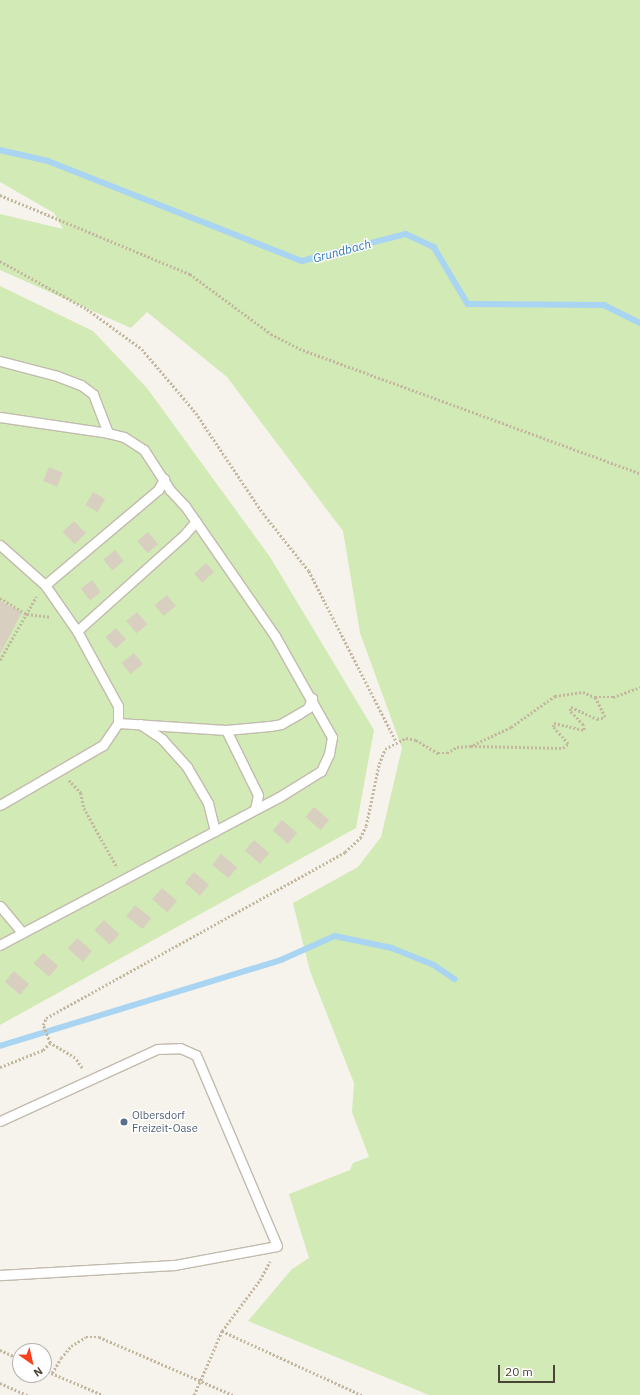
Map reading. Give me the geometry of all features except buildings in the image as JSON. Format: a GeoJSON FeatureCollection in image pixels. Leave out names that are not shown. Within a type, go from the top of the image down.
{"type":"FeatureCollection","features":[{"type":"Feature","properties":{"kind":"lane"},"geometry":{"type":"LineString","coordinates":[[0,361],[57,376],[81,385],[93,394],[108,433]]}},
{"type":"Feature","properties":{"kind":"lane"},"geometry":{"type":"LineString","coordinates":[[0,418],[108,433],[124,437],[144,450],[164,478],[170,490],[196,521],[275,636],[312,698],[332,737],[329,754],[321,771],[215,831],[0,945]]}},
{"type":"Feature","properties":{"kind":"lane"},"geometry":{"type":"LineString","coordinates":[[45,585],[158,490],[164,478]]}},
{"type":"Feature","properties":{"kind":"lane"},"geometry":{"type":"LineString","coordinates":[[78,631],[184,535],[196,521]]}},
{"type":"Feature","properties":{"kind":"lane"},"geometry":{"type":"LineString","coordinates":[[0,545],[45,585],[78,631],[118,706],[118,724],[103,745],[0,805]]}},
{"type":"Feature","properties":{"kind":"lane"},"geometry":{"type":"LineString","coordinates":[[118,724],[140,724],[226,730],[281,724],[308,708],[312,698]]}},
{"type":"Feature","properties":{"kind":"lane"},"geometry":{"type":"LineString","coordinates":[[140,724],[162,739],[187,767],[208,803],[215,831]]}},
{"type":"Feature","properties":{"kind":"lane"},"geometry":{"type":"LineString","coordinates":[[226,730],[258,795],[255,809]]}},
{"type":"Feature","properties":{"kind":"lane"},"geometry":{"type":"LineString","coordinates":[[0,906],[23,933]]}},
{"type":"Feature","properties":{"kind":"lane"},"geometry":{"type":"LineString","coordinates":[[0,1121],[157,1049],[180,1048],[196,1055],[277,1246],[174,1265],[0,1275]]}},
{"type":"Feature","properties":{"kind":"path"},"geometry":{"type":"LineString","coordinates":[[0,195],[190,274],[271,334],[303,350],[640,473]]}},
{"type":"Feature","properties":{"kind":"path"},"geometry":{"type":"LineString","coordinates":[[0,261],[87,309],[142,349],[196,413],[263,513],[309,571],[396,741]]}},
{"type":"Feature","properties":{"kind":"path"},"geometry":{"type":"LineString","coordinates":[[0,660],[26,614],[45,585]]}},
{"type":"Feature","properties":{"kind":"path"},"geometry":{"type":"LineString","coordinates":[[0,598],[26,614]]}},
{"type":"Feature","properties":{"kind":"path"},"geometry":{"type":"LineString","coordinates":[[471,746],[511,727],[555,696],[584,692],[595,697],[614,697],[640,687]]}},
{"type":"Feature","properties":{"kind":"path"},"geometry":{"type":"LineString","coordinates":[[90,1081],[75,1058],[50,1043],[43,1025],[46,1018],[77,998],[345,852],[360,838],[366,826],[379,764],[385,749],[396,741],[406,738],[416,740],[438,753],[447,753],[457,747],[471,746],[563,748],[568,744],[553,728],[554,723],[584,730],[583,725],[570,711],[571,707],[597,719],[605,717],[595,697]]}},
{"type":"Feature","properties":{"kind":"path"},"geometry":{"type":"LineString","coordinates":[[60,771],[81,792],[84,808],[103,846],[125,879]]}},
{"type":"Feature","properties":{"kind":"path"},"geometry":{"type":"LineString","coordinates":[[0,1067],[43,1050],[50,1043]]}},
{"type":"Feature","properties":{"kind":"path"},"geometry":{"type":"LineString","coordinates":[[194,1395],[222,1331],[260,1280],[277,1246]]}},
{"type":"Feature","properties":{"kind":"path"},"geometry":{"type":"LineString","coordinates":[[222,1331],[362,1395]]}},
{"type":"Feature","properties":{"kind":"path"},"geometry":{"type":"LineString","coordinates":[[103,1395],[52,1373],[60,1358],[71,1346],[86,1337],[99,1337],[233,1395]]}},
{"type":"Feature","properties":{"kind":"path"},"geometry":{"type":"LineString","coordinates":[[0,1350],[12,1355]]}},
{"type":"Feature","properties":{"kind":"path"},"geometry":{"type":"LineString","coordinates":[[0,1383],[27,1395]]}},
{"type":"Feature","properties":{"kind":"green space"},"geometry":{"type":"Polygon","coordinates":[[[0,0],[640,0],[640,1395],[429,1395],[248,1321],[292,1269],[309,1258],[289,1194],[350,1170],[353,1163],[369,1157],[352,1112],[354,1083],[310,971],[293,903],[358,867],[381,837],[402,748],[360,633],[343,531],[227,377],[147,312],[131,328],[0,270],[0,214],[63,229],[54,213],[0,182],[0,0]]]}},
{"type":"Feature","properties":{"kind":"green space"},"geometry":{"type":"Polygon","coordinates":[[[0,286],[93,331],[147,388],[270,557],[374,730],[356,828],[0,1025],[0,286]]]}},
{"type":"Feature","properties":{"kind":"waterway","name":"Grundbach"},"geometry":{"type":"LineString","coordinates":[[0,150],[48,161],[302,261],[406,234],[434,247],[468,304],[604,305],[640,323]]}},
{"type":"Feature","properties":{"kind":"waterway"},"geometry":{"type":"LineString","coordinates":[[0,1046],[281,960],[335,936],[392,948],[434,965],[455,979]]}},
{"type":"Feature","properties":{"kind":"place","name":"Olbersdorf Freizeit-Oase"},"geometry":{"type":"Point","coordinates":[124,1122]}}]}
